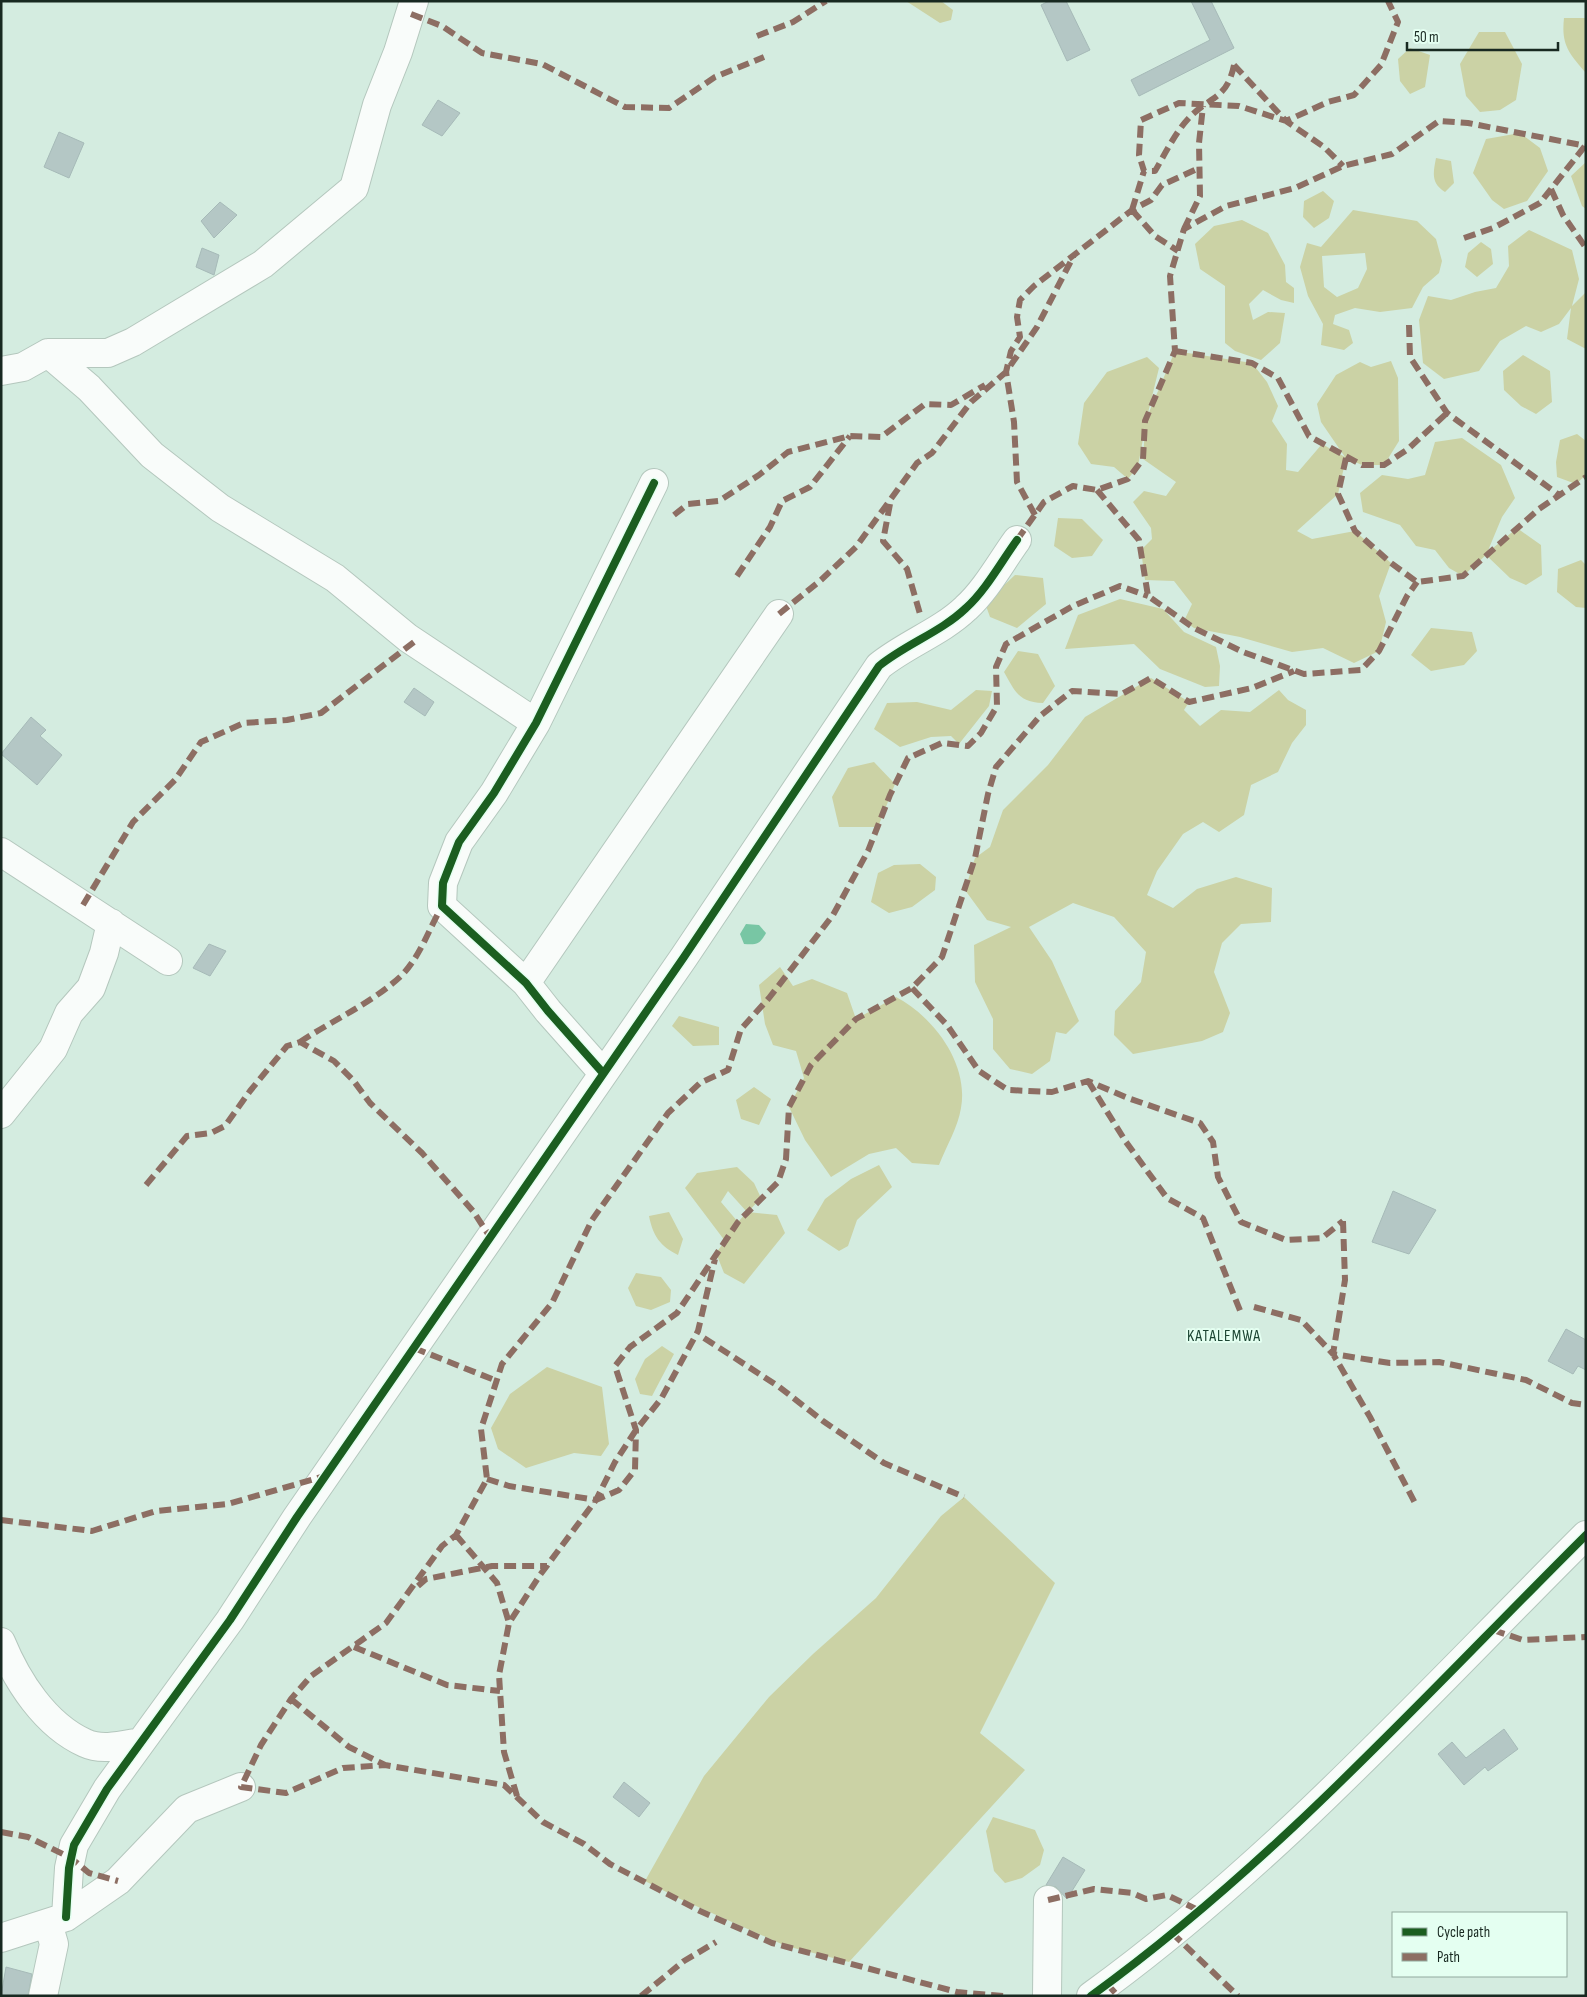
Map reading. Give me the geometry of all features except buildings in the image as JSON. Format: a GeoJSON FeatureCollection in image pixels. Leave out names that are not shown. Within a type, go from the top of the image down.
{"type":"FeatureCollection","features":[{"type":"Feature","properties":{"kind":"street"},"geometry":{"type":"LineString","coordinates":[[1,372],[23,367],[48,353],[108,354],[133,342],[263,264],[354,188],[377,105],[398,52],[414,1]]}},
{"type":"Feature","properties":{"kind":"street"},"geometry":{"type":"LineString","coordinates":[[48,353],[89,388],[152,455],[220,508],[335,578],[414,642],[536,723]]}},
{"type":"Feature","properties":{"kind":"street"},"geometry":{"type":"LineString","coordinates":[[603,1073],[526,983],[442,906],[443,884],[459,842],[494,793],[536,723],[654,483]]}},
{"type":"Feature","properties":{"kind":"street"},"geometry":{"type":"LineString","coordinates":[[42,1996],[74,1845],[113,1782],[230,1620],[303,1509],[684,957],[879,666],[894,654],[949,621],[967,607],[1017,540]]}},
{"type":"Feature","properties":{"kind":"street"},"geometry":{"type":"LineString","coordinates":[[526,983],[779,614]]}},
{"type":"Feature","properties":{"kind":"street"},"geometry":{"type":"LineString","coordinates":[[1,852],[168,961]]}},
{"type":"Feature","properties":{"kind":"street"},"geometry":{"type":"LineString","coordinates":[[1,1114],[53,1049],[69,1013],[91,988],[104,952],[111,923]]}},
{"type":"Feature","properties":{"kind":"street"},"geometry":{"type":"LineString","coordinates":[[1091,1996],[1143,1958],[1346,1779],[1586,1535]]}},
{"type":"Feature","properties":{"kind":"street"},"geometry":{"type":"LineString","coordinates":[[1,1642],[9,1660],[46,1716],[85,1744],[110,1748],[141,1742]]}},
{"type":"Feature","properties":{"kind":"street"},"geometry":{"type":"LineString","coordinates":[[98,1746],[109,1758],[112,1766],[113,1782]]}},
{"type":"Feature","properties":{"kind":"street"},"geometry":{"type":"LineString","coordinates":[[1,1938],[57,1920],[118,1881],[187,1809],[242,1788]]}},
{"type":"Feature","properties":{"kind":"street"},"geometry":{"type":"LineString","coordinates":[[1047,1996],[1048,1900]]}},
{"type":"Feature","properties":{"kind":"shaded area"},"geometry":{"type":"Polygon","coordinates":[[[906,1],[941,1],[953,10],[951,20],[940,23],[906,1]]]}},
{"type":"Feature","properties":{"kind":"shaded area"},"geometry":{"type":"Polygon","coordinates":[[[1564,18],[1586,18],[1586,73],[1575,60],[1565,42],[1564,18]]]}},
{"type":"Feature","properties":{"kind":"shaded area"},"geometry":{"type":"Polygon","coordinates":[[[1479,32],[1505,32],[1522,64],[1516,100],[1500,110],[1480,112],[1466,96],[1460,64],[1479,32]]]}},
{"type":"Feature","properties":{"kind":"shaded area"},"geometry":{"type":"Polygon","coordinates":[[[1410,48],[1430,55],[1425,87],[1410,94],[1400,81],[1398,59],[1410,48]]]}},
{"type":"Feature","properties":{"kind":"shaded area"},"geometry":{"type":"Polygon","coordinates":[[[1520,133],[1540,148],[1548,171],[1527,201],[1504,209],[1492,200],[1473,173],[1486,139],[1520,133]]]}},
{"type":"Feature","properties":{"kind":"shaded area"},"geometry":{"type":"Polygon","coordinates":[[[1436,158],[1451,161],[1454,183],[1445,192],[1435,182],[1434,169],[1436,158]]]}},
{"type":"Feature","properties":{"kind":"shaded area"},"geometry":{"type":"Polygon","coordinates":[[[1586,162],[1586,209],[1582,206],[1571,176],[1586,162]]]}},
{"type":"Feature","properties":{"kind":"shaded area"},"geometry":{"type":"Polygon","coordinates":[[[1323,191],[1334,201],[1329,218],[1314,228],[1303,217],[1304,201],[1323,191]]]}},
{"type":"Feature","properties":{"kind":"shaded area"},"geometry":{"type":"Polygon","coordinates":[[[1353,210],[1417,221],[1436,239],[1442,261],[1439,273],[1423,287],[1412,308],[1380,312],[1355,308],[1335,315],[1333,324],[1349,330],[1353,343],[1344,350],[1321,345],[1323,324],[1308,296],[1300,267],[1307,243],[1321,247],[1353,210]],[[1365,253],[1322,256],[1324,287],[1337,297],[1358,288],[1367,269],[1365,253]]]}},
{"type":"Feature","properties":{"kind":"shaded area"},"geometry":{"type":"Polygon","coordinates":[[[1242,220],[1268,233],[1285,265],[1286,282],[1294,288],[1294,303],[1281,300],[1263,290],[1249,304],[1253,320],[1268,312],[1285,313],[1280,343],[1261,360],[1235,351],[1225,343],[1225,286],[1200,269],[1195,244],[1214,226],[1242,220]]]}},
{"type":"Feature","properties":{"kind":"shaded area"},"geometry":{"type":"Polygon","coordinates":[[[1529,230],[1572,250],[1579,279],[1572,306],[1586,292],[1586,349],[1567,339],[1571,308],[1559,324],[1541,332],[1526,326],[1500,341],[1479,371],[1444,379],[1423,363],[1419,320],[1428,296],[1451,300],[1475,292],[1496,288],[1509,266],[1508,246],[1529,230]]]}},
{"type":"Feature","properties":{"kind":"shaded area"},"geometry":{"type":"Polygon","coordinates":[[[1481,242],[1491,249],[1493,264],[1477,277],[1465,267],[1468,253],[1481,242]]]}},
{"type":"Feature","properties":{"kind":"shaded area"},"geometry":{"type":"Polygon","coordinates":[[[1175,351],[1252,363],[1267,382],[1278,406],[1272,421],[1287,444],[1286,470],[1298,472],[1322,444],[1345,457],[1321,422],[1317,404],[1336,375],[1360,362],[1371,367],[1391,361],[1398,378],[1399,441],[1384,465],[1362,465],[1346,458],[1338,494],[1297,531],[1312,539],[1355,531],[1391,563],[1379,596],[1386,622],[1379,651],[1354,663],[1323,648],[1292,652],[1240,637],[1194,628],[1184,621],[1192,604],[1174,581],[1145,580],[1141,550],[1152,539],[1151,528],[1133,502],[1144,491],[1166,496],[1176,482],[1143,459],[1145,428],[1138,466],[1128,479],[1114,467],[1091,464],[1078,444],[1084,403],[1107,372],[1147,357],[1159,368],[1147,417],[1175,351]]]}},
{"type":"Feature","properties":{"kind":"shaded area"},"geometry":{"type":"Polygon","coordinates":[[[1523,355],[1550,371],[1552,402],[1536,414],[1521,406],[1504,390],[1503,371],[1523,355]]]}},
{"type":"Feature","properties":{"kind":"shaded area"},"geometry":{"type":"Polygon","coordinates":[[[1577,434],[1586,441],[1586,475],[1576,484],[1557,477],[1556,462],[1560,440],[1577,434]]]}},
{"type":"Feature","properties":{"kind":"shaded area"},"geometry":{"type":"Polygon","coordinates":[[[1462,438],[1501,465],[1515,498],[1502,517],[1487,553],[1517,528],[1541,545],[1542,575],[1526,585],[1510,578],[1486,555],[1463,576],[1449,568],[1435,550],[1416,546],[1400,525],[1363,512],[1360,493],[1382,475],[1408,479],[1425,475],[1435,442],[1462,438]]]}},
{"type":"Feature","properties":{"kind":"shaded area"},"geometry":{"type":"Polygon","coordinates":[[[1058,518],[1082,519],[1103,540],[1092,556],[1072,558],[1054,546],[1058,518]]]}},
{"type":"Feature","properties":{"kind":"shaded area"},"geometry":{"type":"Polygon","coordinates":[[[1581,560],[1586,565],[1586,608],[1576,607],[1557,592],[1558,569],[1581,560]]]}},
{"type":"Feature","properties":{"kind":"shaded area"},"geometry":{"type":"Polygon","coordinates":[[[1015,575],[1043,578],[1046,604],[1017,628],[990,617],[985,603],[1015,575]]]}},
{"type":"Feature","properties":{"kind":"shaded area"},"geometry":{"type":"Polygon","coordinates":[[[1120,599],[1163,609],[1184,632],[1216,647],[1220,666],[1219,686],[1205,687],[1160,669],[1134,644],[1065,649],[1078,615],[1120,599]]]}},
{"type":"Feature","properties":{"kind":"shaded area"},"geometry":{"type":"Polygon","coordinates":[[[1431,628],[1472,632],[1477,651],[1464,665],[1431,671],[1411,655],[1431,628]]]}},
{"type":"Feature","properties":{"kind":"shaded area"},"geometry":{"type":"Polygon","coordinates":[[[1018,651],[1038,654],[1055,686],[1043,703],[1023,698],[1015,690],[1004,672],[1018,651]]]}},
{"type":"Feature","properties":{"kind":"shaded area"},"geometry":{"type":"Polygon","coordinates":[[[1151,678],[1189,702],[1184,710],[1200,726],[1221,710],[1250,712],[1279,690],[1288,700],[1306,710],[1306,725],[1292,743],[1278,772],[1251,785],[1244,815],[1219,832],[1203,822],[1183,834],[1157,871],[1147,895],[1173,908],[1197,889],[1236,877],[1272,888],[1271,922],[1241,924],[1222,943],[1214,972],[1230,1013],[1223,1032],[1202,1041],[1133,1054],[1114,1035],[1115,1011],[1141,982],[1146,952],[1114,917],[1073,903],[1029,927],[1052,961],[1079,1021],[1066,1034],[1056,1032],[1050,1061],[1032,1074],[1010,1069],[993,1049],[993,1019],[975,982],[974,945],[1011,927],[987,920],[965,890],[975,858],[990,847],[1003,810],[1048,765],[1085,717],[1151,678]]]}},
{"type":"Feature","properties":{"kind":"shaded area"},"geometry":{"type":"Polygon","coordinates":[[[976,690],[992,691],[989,706],[959,744],[951,736],[931,737],[900,747],[874,729],[887,703],[917,702],[951,710],[976,690]]]}},
{"type":"Feature","properties":{"kind":"shaded area"},"geometry":{"type":"Polygon","coordinates":[[[874,762],[895,784],[878,827],[839,827],[832,797],[848,768],[874,762]]]}},
{"type":"Feature","properties":{"kind":"shaded area"},"geometry":{"type":"Polygon","coordinates":[[[920,864],[936,877],[935,890],[912,907],[889,913],[871,902],[878,873],[894,865],[920,864]]]}},
{"type":"Feature","properties":{"kind":"shaded area"},"geometry":{"type":"Polygon","coordinates":[[[746,924],[759,925],[766,933],[760,942],[744,944],[740,934],[746,924]]]}},
{"type":"Feature","properties":{"kind":"shaded area"},"geometry":{"type":"Polygon","coordinates":[[[780,967],[793,986],[812,979],[847,993],[856,1019],[896,997],[910,1006],[935,1029],[954,1059],[960,1075],[962,1091],[961,1108],[957,1122],[939,1165],[912,1163],[896,1148],[869,1154],[831,1177],[805,1140],[789,1107],[804,1078],[796,1051],[773,1045],[765,1024],[759,985],[780,967]]]}},
{"type":"Feature","properties":{"kind":"shaded area"},"geometry":{"type":"Polygon","coordinates":[[[679,1016],[719,1027],[719,1045],[693,1046],[672,1026],[679,1016]]]}},
{"type":"Feature","properties":{"kind":"shaded area"},"geometry":{"type":"Polygon","coordinates":[[[754,1087],[771,1099],[759,1125],[741,1119],[736,1100],[754,1087]]]}},
{"type":"Feature","properties":{"kind":"shaded area"},"geometry":{"type":"Polygon","coordinates":[[[879,1165],[892,1187],[857,1220],[848,1246],[839,1251],[807,1230],[825,1199],[851,1179],[879,1165]]]}},
{"type":"Feature","properties":{"kind":"shaded area"},"geometry":{"type":"Polygon","coordinates":[[[737,1167],[754,1183],[761,1198],[748,1212],[777,1215],[785,1233],[744,1284],[724,1273],[716,1253],[725,1241],[685,1188],[697,1173],[737,1167]],[[728,1191],[721,1202],[738,1222],[747,1212],[728,1191]]]}},
{"type":"Feature","properties":{"kind":"shaded area"},"geometry":{"type":"Polygon","coordinates":[[[669,1212],[683,1239],[678,1255],[666,1248],[658,1240],[649,1216],[669,1212]]]}},
{"type":"Feature","properties":{"kind":"shaded area"},"geometry":{"type":"Polygon","coordinates":[[[636,1273],[661,1277],[671,1290],[670,1302],[651,1310],[636,1306],[628,1288],[636,1273]]]}},
{"type":"Feature","properties":{"kind":"shaded area"},"geometry":{"type":"Polygon","coordinates":[[[662,1346],[674,1354],[652,1396],[640,1394],[635,1379],[645,1359],[662,1346]]]}},
{"type":"Feature","properties":{"kind":"shaded area"},"geometry":{"type":"Polygon","coordinates":[[[547,1367],[602,1387],[609,1444],[601,1456],[574,1453],[526,1468],[498,1449],[491,1428],[510,1394],[547,1367]]]}},
{"type":"Feature","properties":{"kind":"shaded area"},"geometry":{"type":"Polygon","coordinates":[[[964,1497],[1055,1583],[980,1733],[1025,1770],[849,1962],[786,1946],[678,1898],[645,1881],[704,1776],[769,1697],[813,1654],[876,1598],[941,1516],[964,1497]]]}},
{"type":"Feature","properties":{"kind":"shaded area"},"geometry":{"type":"Polygon","coordinates":[[[993,1817],[1035,1830],[1044,1850],[1040,1865],[1022,1878],[1005,1883],[994,1871],[986,1831],[993,1817]]]}},
{"type":"Feature","properties":{"kind":"marked path"},"geometry":{"type":"LineString","coordinates":[[757,36],[793,22],[826,1]]}},
{"type":"Feature","properties":{"kind":"marked path"},"geometry":{"type":"LineString","coordinates":[[1234,65],[1227,85],[1222,91],[1210,101],[1203,106],[1188,119],[1174,137],[1155,171],[1144,171],[1139,155],[1141,120],[1179,103],[1239,106],[1286,121],[1328,102],[1354,95],[1381,65],[1398,22],[1388,1]]}},
{"type":"Feature","properties":{"kind":"marked path"},"geometry":{"type":"LineString","coordinates":[[411,14],[442,26],[482,53],[542,64],[625,107],[669,108],[715,77],[764,57]]}},
{"type":"Feature","properties":{"kind":"marked path"},"geometry":{"type":"LineString","coordinates":[[1234,65],[1286,121],[1324,147],[1343,166]]}},
{"type":"Feature","properties":{"kind":"marked path"},"geometry":{"type":"LineString","coordinates":[[1184,229],[1200,196],[1199,143],[1203,106]]}},
{"type":"Feature","properties":{"kind":"marked path"},"geometry":{"type":"LineString","coordinates":[[1017,540],[1044,502],[1073,486],[1097,490],[1128,479],[1143,459],[1145,421],[1175,351],[1170,276],[1184,229],[1226,206],[1295,188],[1343,166],[1392,154],[1439,121],[1468,123],[1586,146]]}},
{"type":"Feature","properties":{"kind":"marked path"},"geometry":{"type":"LineString","coordinates":[[1464,238],[1493,228],[1540,203],[1585,146]]}},
{"type":"Feature","properties":{"kind":"marked path"},"geometry":{"type":"LineString","coordinates":[[1035,515],[1017,482],[1014,422],[1006,372],[1011,351],[1020,337],[1017,317],[1020,300],[1034,286],[1132,210],[1151,200],[1162,185],[1199,168]]}},
{"type":"Feature","properties":{"kind":"marked path"},"geometry":{"type":"LineString","coordinates":[[1132,210],[1144,171]]}},
{"type":"Feature","properties":{"kind":"marked path"},"geometry":{"type":"LineString","coordinates":[[1551,189],[1563,215],[1586,248]]}},
{"type":"Feature","properties":{"kind":"marked path"},"geometry":{"type":"LineString","coordinates":[[1132,210],[1155,236],[1178,251]]}},
{"type":"Feature","properties":{"kind":"marked path"},"geometry":{"type":"LineString","coordinates":[[779,614],[821,580],[856,547],[917,463],[932,453],[971,402],[1006,372],[1037,327],[1074,255]]}},
{"type":"Feature","properties":{"kind":"marked path"},"geometry":{"type":"LineString","coordinates":[[1409,325],[1410,357],[1447,413],[1559,495]]}},
{"type":"Feature","properties":{"kind":"marked path"},"geometry":{"type":"LineString","coordinates":[[1175,351],[1252,363],[1278,378],[1309,436],[1362,465],[1384,465],[1408,449],[1447,413]]}},
{"type":"Feature","properties":{"kind":"marked path"},"geometry":{"type":"LineString","coordinates":[[674,515],[688,504],[719,501],[759,475],[788,452],[850,436],[881,437],[925,404],[951,405],[985,385]]}},
{"type":"Feature","properties":{"kind":"marked path"},"geometry":{"type":"LineString","coordinates":[[737,576],[770,527],[782,501],[810,487],[850,436]]}},
{"type":"Feature","properties":{"kind":"marked path"},"geometry":{"type":"LineString","coordinates":[[1346,458],[1338,494],[1355,531],[1391,563],[1417,582],[1463,576],[1539,509],[1586,477]]}},
{"type":"Feature","properties":{"kind":"marked path"},"geometry":{"type":"LineString","coordinates":[[1097,490],[1139,540],[1148,596],[1194,628],[1243,652],[1304,674],[1361,670],[1379,651],[1407,596],[1417,582]]}},
{"type":"Feature","properties":{"kind":"marked path"},"geometry":{"type":"LineString","coordinates":[[890,504],[883,541],[907,569],[920,614]]}},
{"type":"Feature","properties":{"kind":"marked path"},"geometry":{"type":"LineString","coordinates":[[1003,1996],[957,1992],[772,1943],[700,1911],[610,1864],[584,1844],[543,1822],[504,1785],[385,1765],[343,1768],[286,1793],[241,1787],[261,1745],[291,1699],[311,1676],[386,1623],[442,1546],[456,1535],[487,1479],[481,1429],[502,1364],[552,1303],[592,1220],[668,1113],[700,1083],[728,1070],[741,1029],[769,998],[833,915],[868,851],[890,795],[908,758],[942,743],[968,746],[981,733],[997,706],[996,667],[1006,644],[1073,606],[1120,586],[1148,596]]}},
{"type":"Feature","properties":{"kind":"marked path"},"geometry":{"type":"LineString","coordinates":[[83,905],[133,822],[175,780],[201,742],[244,723],[287,720],[321,713],[414,642]]}},
{"type":"Feature","properties":{"kind":"marked path"},"geometry":{"type":"LineString","coordinates":[[517,1796],[504,1752],[499,1675],[509,1623],[540,1575],[596,1500],[619,1490],[635,1470],[636,1430],[615,1366],[630,1347],[677,1313],[738,1222],[778,1182],[786,1159],[789,1107],[811,1065],[856,1019],[912,988],[942,957],[975,858],[988,794],[996,767],[1040,716],[1072,691],[1122,694],[1151,678],[1189,702],[1252,688],[1294,671]]}},
{"type":"Feature","properties":{"kind":"marked path"},"geometry":{"type":"LineString","coordinates":[[300,1042],[378,995],[401,976],[419,952],[442,906]]}},
{"type":"Feature","properties":{"kind":"marked path"},"geometry":{"type":"LineString","coordinates":[[912,988],[947,1025],[979,1071],[1008,1090],[1052,1092],[1088,1081],[1128,1098],[1200,1123],[1213,1142],[1218,1177],[1241,1222],[1286,1240],[1322,1238],[1343,1221]]}},
{"type":"Feature","properties":{"kind":"marked path"},"geometry":{"type":"LineString","coordinates":[[146,1185],[187,1136],[211,1133],[225,1126],[250,1091],[287,1046],[300,1042],[334,1061],[353,1080],[370,1103],[422,1153],[473,1211],[490,1237]]}},
{"type":"Feature","properties":{"kind":"marked path"},"geometry":{"type":"LineString","coordinates":[[1088,1081],[1126,1142],[1167,1198],[1203,1218],[1241,1313]]}},
{"type":"Feature","properties":{"kind":"marked path"},"geometry":{"type":"LineString","coordinates":[[1343,1221],[1345,1280],[1333,1354],[1390,1363],[1439,1362],[1526,1380],[1572,1403],[1586,1405]]}},
{"type":"Feature","properties":{"kind":"marked path"},"geometry":{"type":"LineString","coordinates":[[487,1479],[509,1486],[596,1500],[615,1462],[636,1430],[661,1399],[698,1331],[715,1259]]}},
{"type":"Feature","properties":{"kind":"marked path"},"geometry":{"type":"LineString","coordinates":[[1254,1307],[1301,1320],[1333,1354],[1370,1417],[1415,1503]]}},
{"type":"Feature","properties":{"kind":"marked path"},"geometry":{"type":"LineString","coordinates":[[704,1338],[778,1386],[823,1421],[884,1463],[964,1497]]}},
{"type":"Feature","properties":{"kind":"marked path"},"geometry":{"type":"LineString","coordinates":[[414,1348],[497,1381]]}},
{"type":"Feature","properties":{"kind":"marked path"},"geometry":{"type":"LineString","coordinates":[[1,1520],[92,1531],[156,1511],[228,1504],[325,1476]]}},
{"type":"Feature","properties":{"kind":"marked path"},"geometry":{"type":"LineString","coordinates":[[456,1535],[497,1583],[509,1623]]}},
{"type":"Feature","properties":{"kind":"marked path"},"geometry":{"type":"LineString","coordinates":[[418,1586],[426,1579],[492,1566],[547,1566]]}},
{"type":"Feature","properties":{"kind":"marked path"},"geometry":{"type":"LineString","coordinates":[[1493,1630],[1523,1640],[1586,1637]]}},
{"type":"Feature","properties":{"kind":"marked path"},"geometry":{"type":"LineString","coordinates":[[354,1647],[447,1685],[500,1691]]}},
{"type":"Feature","properties":{"kind":"marked path"},"geometry":{"type":"LineString","coordinates":[[291,1699],[349,1747],[385,1765]]}},
{"type":"Feature","properties":{"kind":"marked path"},"geometry":{"type":"LineString","coordinates":[[1,1832],[28,1837],[71,1858],[89,1873],[118,1881]]}},
{"type":"Feature","properties":{"kind":"marked path"},"geometry":{"type":"LineString","coordinates":[[1048,1900],[1094,1889],[1132,1893],[1146,1899],[1167,1895],[1198,1910]]}},
{"type":"Feature","properties":{"kind":"marked path"},"geometry":{"type":"LineString","coordinates":[[1172,1933],[1238,1996]]}},
{"type":"Feature","properties":{"kind":"marked path"},"geometry":{"type":"LineString","coordinates":[[641,1996],[684,1961],[716,1942]]}},
{"type":"Feature","properties":{"kind":"marked path"},"geometry":{"type":"LineString","coordinates":[[1107,1984],[1118,1996]]}},
{"type":"Feature","properties":{"kind":"cycle path"},"geometry":{"type":"LineString","coordinates":[[603,1073],[526,983],[442,906],[443,883],[459,842],[494,793],[536,723],[654,483]]}},
{"type":"Feature","properties":{"kind":"cycle path"},"geometry":{"type":"LineString","coordinates":[[66,1917],[69,1868],[74,1845],[107,1789],[230,1620],[297,1517],[684,957],[879,666],[900,651],[946,624],[966,608],[987,584],[1017,540]]}},
{"type":"Feature","properties":{"kind":"cycle path"},"geometry":{"type":"LineString","coordinates":[[1091,1996],[1159,1945],[1286,1834],[1408,1716],[1586,1535]]}},
{"type":"Feature","properties":{"kind":"district","name":"KATALEMWA"},"geometry":{"type":"Point","coordinates":[1224,1336]}}]}
